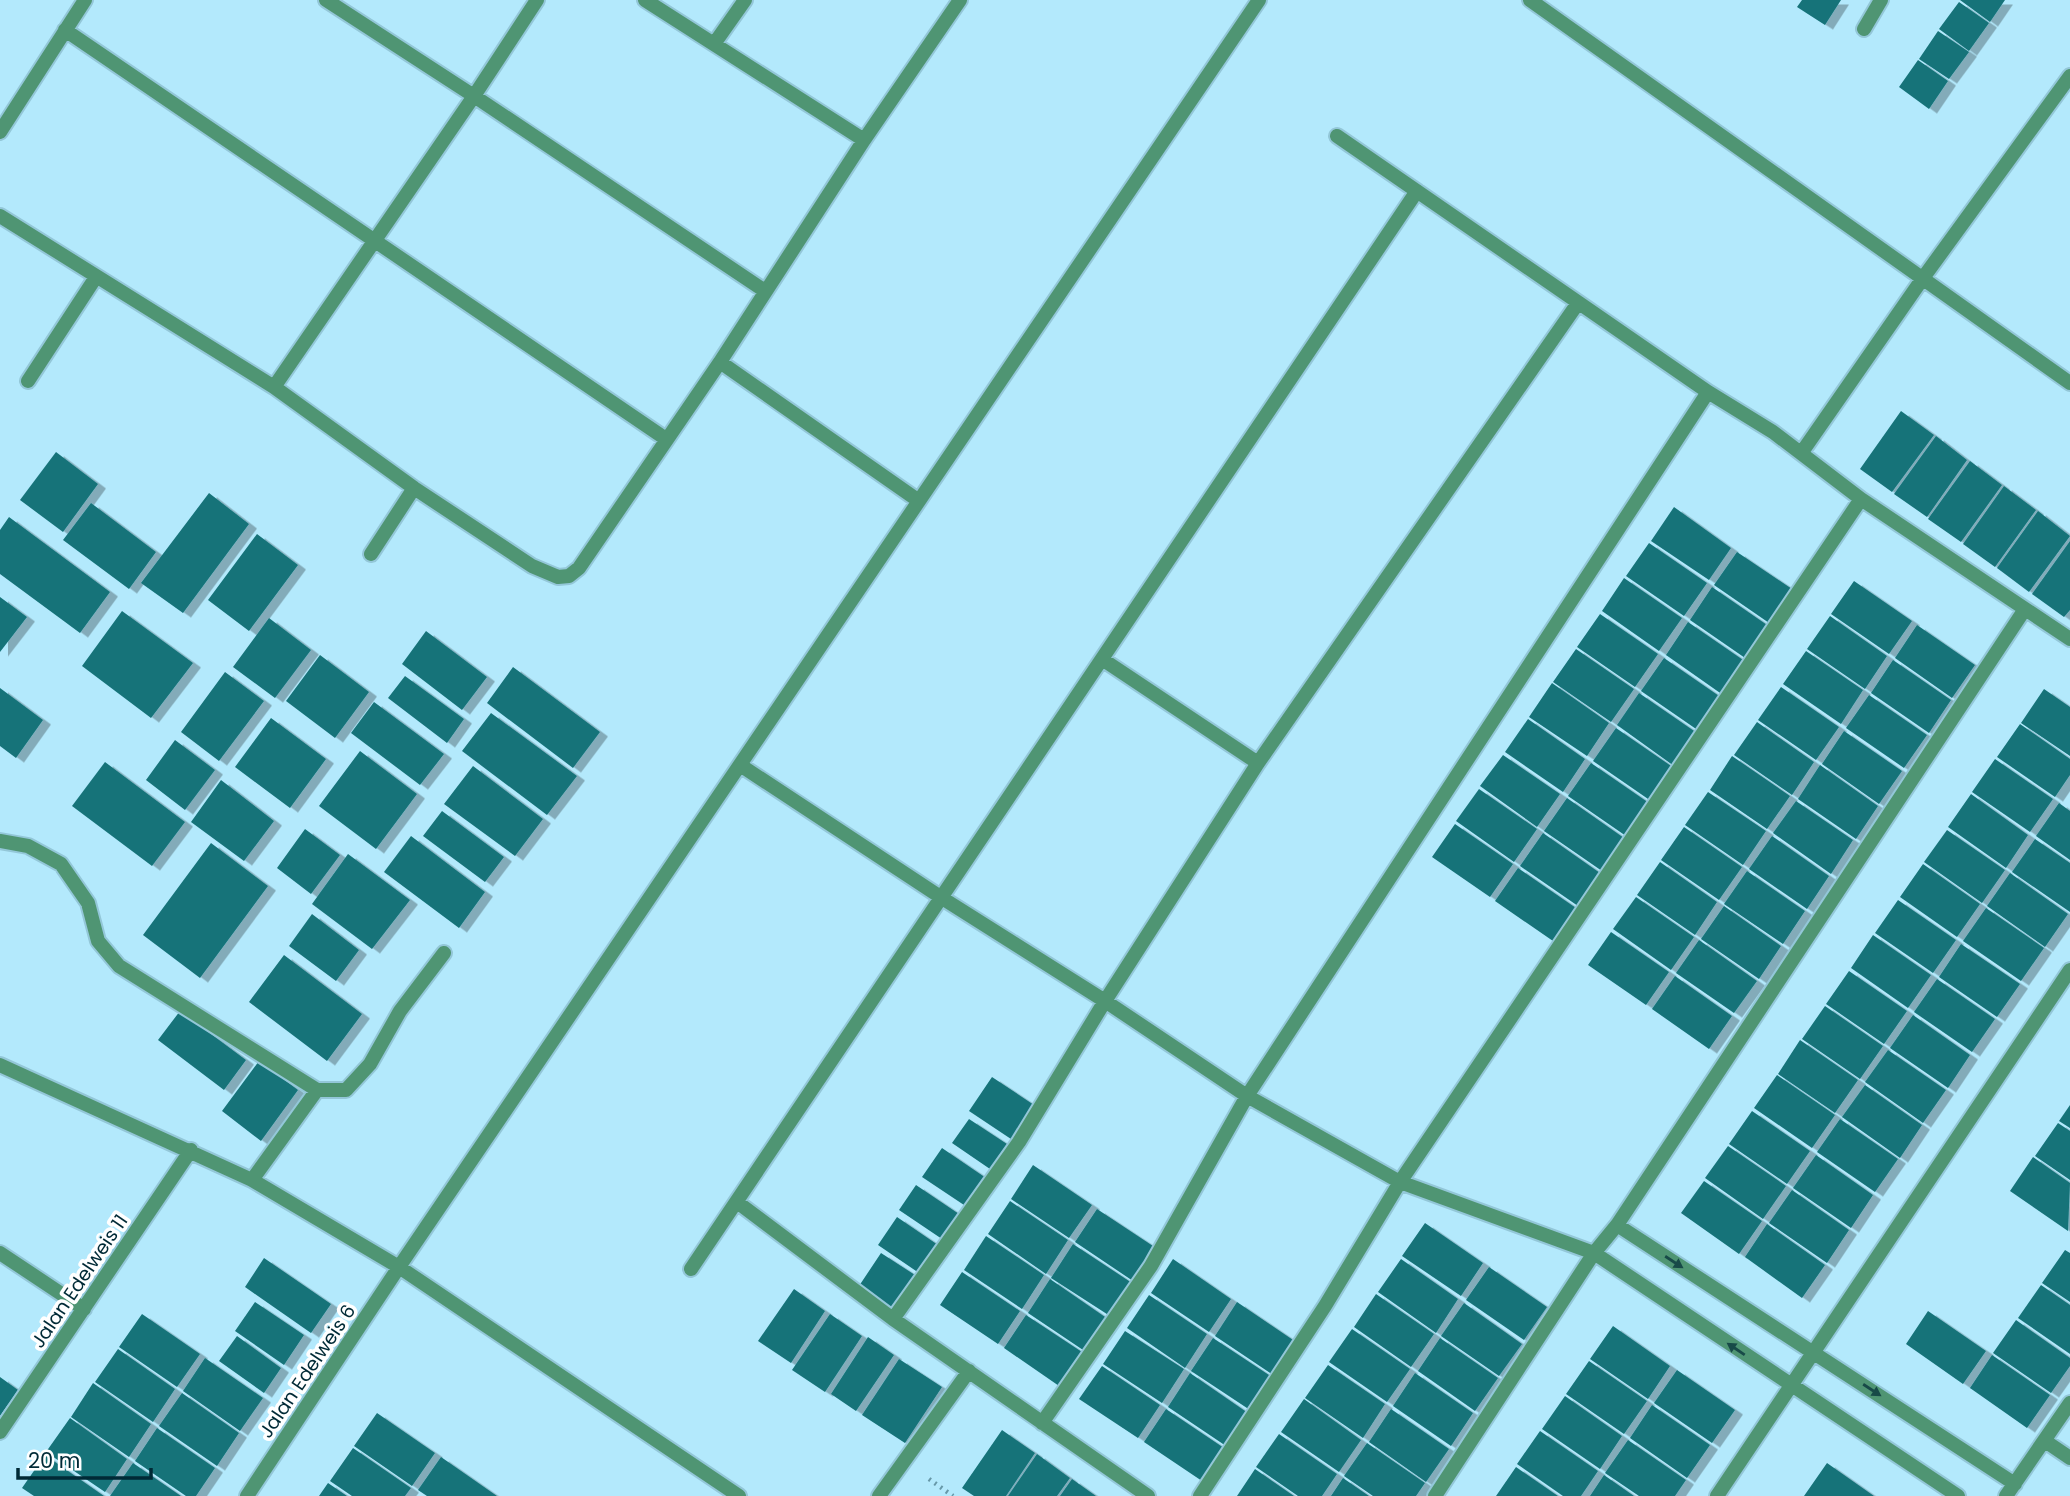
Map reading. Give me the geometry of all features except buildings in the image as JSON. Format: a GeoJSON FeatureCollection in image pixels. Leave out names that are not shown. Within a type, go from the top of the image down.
{"type":"FeatureCollection","features":[{"type":"Feature","properties":{"kind":"street"},"geometry":{"type":"LineString","coordinates":[[0,132],[85,0]]}},
{"type":"Feature","properties":{"kind":"street"},"geometry":{"type":"LineString","coordinates":[[326,0],[765,291]]}},
{"type":"Feature","properties":{"kind":"street"},"geometry":{"type":"LineString","coordinates":[[274,387],[537,0]]}},
{"type":"Feature","properties":{"kind":"street"},"geometry":{"type":"LineString","coordinates":[[645,0],[864,140]]}},
{"type":"Feature","properties":{"kind":"street"},"geometry":{"type":"LineString","coordinates":[[714,44],[745,0]]}},
{"type":"Feature","properties":{"kind":"street"},"geometry":{"type":"LineString","coordinates":[[0,216],[274,387],[414,488],[533,566],[558,578],[569,576],[579,568],[720,362],[864,140],[960,0]]}},
{"type":"Feature","properties":{"kind":"street","name":"Jalan Edelweis 6"},"geometry":{"type":"LineString","coordinates":[[247,1496],[399,1267],[1259,0]]}},
{"type":"Feature","properties":{"kind":"street"},"geometry":{"type":"LineString","coordinates":[[1530,0],[2070,383]]}},
{"type":"Feature","properties":{"kind":"street"},"geometry":{"type":"LineString","coordinates":[[1864,29],[1881,0]]}},
{"type":"Feature","properties":{"kind":"street"},"geometry":{"type":"LineString","coordinates":[[65,30],[666,439]]}},
{"type":"Feature","properties":{"kind":"street"},"geometry":{"type":"LineString","coordinates":[[1802,452],[1923,278],[2070,76]]}},
{"type":"Feature","properties":{"kind":"street"},"geometry":{"type":"LineString","coordinates":[[1337,136],[1708,392],[1802,452],[1861,499],[2070,639]]}},
{"type":"Feature","properties":{"kind":"street"},"geometry":{"type":"LineString","coordinates":[[691,1269],[1417,191]]}},
{"type":"Feature","properties":{"kind":"street"},"geometry":{"type":"LineString","coordinates":[[28,381],[96,277]]}},
{"type":"Feature","properties":{"kind":"street"},"geometry":{"type":"LineString","coordinates":[[893,1319],[1019,1142],[1105,1001],[1258,763],[1578,303]]}},
{"type":"Feature","properties":{"kind":"street"},"geometry":{"type":"LineString","coordinates":[[720,362],[919,501]]}},
{"type":"Feature","properties":{"kind":"street"},"geometry":{"type":"LineString","coordinates":[[1042,1423],[1151,1266],[1247,1096],[1708,392]]}},
{"type":"Feature","properties":{"kind":"street"},"geometry":{"type":"LineString","coordinates":[[371,554],[414,488]]}},
{"type":"Feature","properties":{"kind":"street"},"geometry":{"type":"LineString","coordinates":[[1200,1496],[1325,1306],[1400,1182],[1861,499]]}},
{"type":"Feature","properties":{"kind":"street"},"geometry":{"type":"LineString","coordinates":[[1435,1496],[1594,1253],[1617,1225],[2025,609]]}},
{"type":"Feature","properties":{"kind":"street"},"geometry":{"type":"LineString","coordinates":[[1102,659],[1258,763]]}},
{"type":"Feature","properties":{"kind":"street"},"geometry":{"type":"LineString","coordinates":[[740,765],[1247,1096],[1400,1182],[1594,1253],[1958,1496]]}},
{"type":"Feature","properties":{"kind":"street"},"geometry":{"type":"LineString","coordinates":[[0,841],[28,846],[61,864],[88,903],[98,941],[119,966],[317,1090],[346,1090],[370,1063],[400,1011],[444,953]]}},
{"type":"Feature","properties":{"kind":"street"},"geometry":{"type":"LineString","coordinates":[[1717,1496],[1793,1387],[2070,970]]}},
{"type":"Feature","properties":{"kind":"street"},"geometry":{"type":"LineString","coordinates":[[0,1065],[252,1180],[399,1267],[739,1496]]}},
{"type":"Feature","properties":{"kind":"street"},"geometry":{"type":"LineString","coordinates":[[252,1180],[317,1090]]}},
{"type":"Feature","properties":{"kind":"street","name":"Jalan Edelweis 11"},"geometry":{"type":"LineString","coordinates":[[0,1432],[191,1150]]}},
{"type":"Feature","properties":{"kind":"street"},"geometry":{"type":"LineString","coordinates":[[737,1202],[893,1319],[1148,1496]]}},
{"type":"Feature","properties":{"kind":"street"},"geometry":{"type":"LineString","coordinates":[[1617,1225],[1814,1353],[2010,1490],[2070,1403]]}},
{"type":"Feature","properties":{"kind":"street"},"geometry":{"type":"LineString","coordinates":[[0,1253],[84,1309]]}},
{"type":"Feature","properties":{"kind":"street"},"geometry":{"type":"LineString","coordinates":[[879,1496],[969,1371]]}},
{"type":"Feature","properties":{"kind":"street"},"geometry":{"type":"LineString","coordinates":[[2045,1441],[2070,1458]]}}]}
